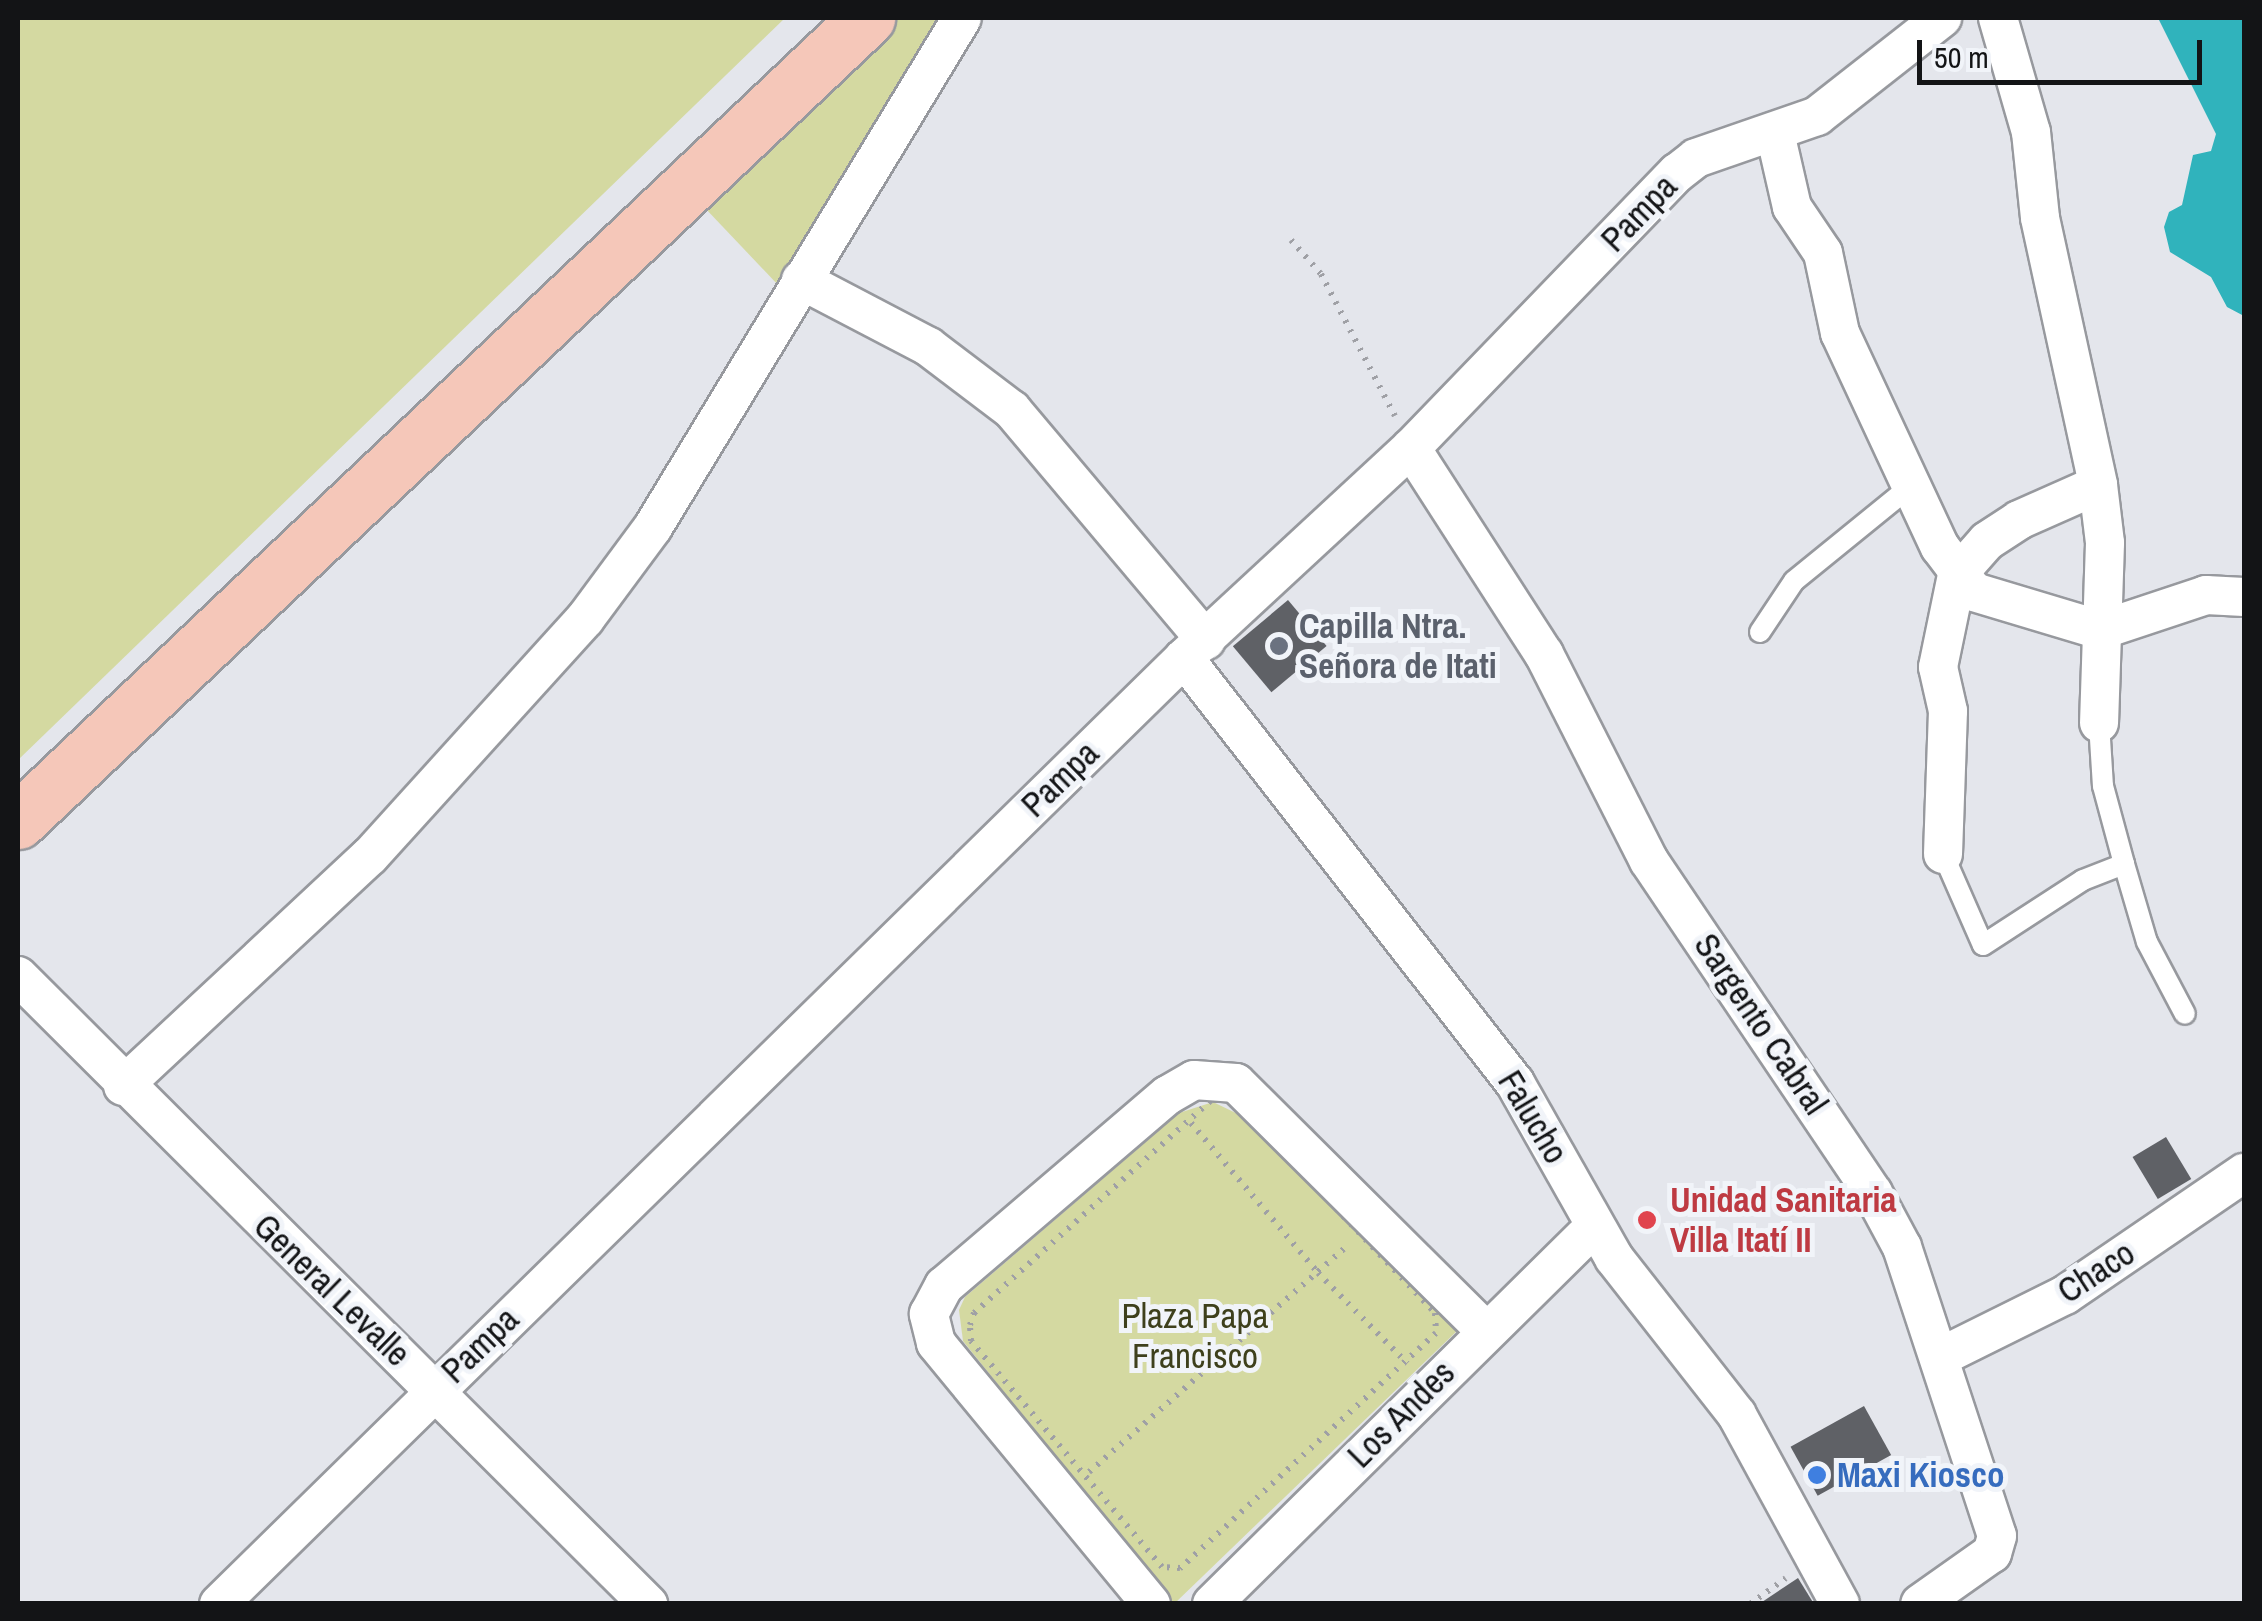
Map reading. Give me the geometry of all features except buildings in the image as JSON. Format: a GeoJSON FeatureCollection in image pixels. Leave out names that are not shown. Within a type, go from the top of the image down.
{"type":"FeatureCollection","features":[{"type":"Feature","properties":{"kind":"main road"},"geometry":{"type":"LineString","coordinates":[[18,821],[867,18]]}},
{"type":"Feature","properties":{"kind":"street"},"geometry":{"type":"LineString","coordinates":[[123,1086],[370,856],[544,670],[653,527],[962,18]]}},
{"type":"Feature","properties":{"kind":"street","name":"Pampa"},"geometry":{"type":"LineString","coordinates":[[219,1604],[1195,649],[1411,448],[1677,173],[1696,158],[1817,116],[1942,18]]}},
{"type":"Feature","properties":{"kind":"street"},"geometry":{"type":"LineString","coordinates":[[1998,18],[2031,132],[2040,218],[2098,484],[2105,543],[2099,723]]}},
{"type":"Feature","properties":{"kind":"street"},"geometry":{"type":"LineString","coordinates":[[1775,133],[1792,207],[1823,253],[1840,332],[1911,486],[1957,575],[1974,592],[2101,630],[2206,596],[2244,597]]}},
{"type":"Feature","properties":{"kind":"street","name":"Falucho"},"geometry":{"type":"LineString","coordinates":[[801,280],[929,347],[1012,410],[1464,1010],[1553,1143],[1594,1227],[1737,1415],[1840,1604]]}},
{"type":"Feature","properties":{"kind":"street","name":"Sargento Cabral"},"geometry":{"type":"LineString","coordinates":[[1411,448],[1544,654],[1649,861],[1874,1193],[1902,1247],[1940,1357],[1947,1396],[1998,1536],[1992,1553],[1920,1604]]}},
{"type":"Feature","properties":{"kind":"street"},"geometry":{"type":"LineString","coordinates":[[1943,854],[1948,711],[1938,667],[1957,575],[1987,541],[2019,520],[2098,484]]}},
{"type":"Feature","properties":{"kind":"street","name":"General Levalle"},"geometry":{"type":"LineString","coordinates":[[18,976],[123,1086],[648,1604]]}},
{"type":"Feature","properties":{"kind":"street"},"geometry":{"type":"LineString","coordinates":[[1151,1604],[1073,1486],[936,1343],[929,1314],[944,1286],[1178,1108],[1194,1080],[1236,1083],[1367,1227],[1486,1330]]}},
{"type":"Feature","properties":{"kind":"street","name":"Chaco"},"geometry":{"type":"LineString","coordinates":[[1940,1357],[2065,1295],[2244,1173]]}},
{"type":"Feature","properties":{"kind":"street","name":"Los Andes"},"geometry":{"type":"LineString","coordinates":[[1212,1604],[1418,1373],[1486,1330],[1594,1227]]}},
{"type":"Feature","properties":{"kind":"lane"},"geometry":{"type":"LineString","coordinates":[[1760,632],[1794,581],[1911,486]]}},
{"type":"Feature","properties":{"kind":"lane"},"geometry":{"type":"LineString","coordinates":[[2099,723],[2103,786],[2124,864],[2147,942],[2184,1014]]}},
{"type":"Feature","properties":{"kind":"lane"},"geometry":{"type":"LineString","coordinates":[[1943,854],[1983,945],[2083,880],[2124,864]]}},
{"type":"Feature","properties":{"kind":"path"},"geometry":{"type":"LineString","coordinates":[[1290,240],[1321,274],[1411,448]]}},
{"type":"Feature","properties":{"kind":"path"},"geometry":{"type":"LineString","coordinates":[[1218,1094],[1235,1102],[1367,1227],[1435,1313],[1436,1333],[1418,1373],[1180,1568],[1162,1567],[1073,1486],[971,1341],[974,1313],[1178,1108],[1218,1094]]}},
{"type":"Feature","properties":{"kind":"path"},"geometry":{"type":"LineString","coordinates":[[1178,1108],[1318,1273],[1418,1373]]}},
{"type":"Feature","properties":{"kind":"path"},"geometry":{"type":"LineString","coordinates":[[1073,1486],[1367,1227]]}},
{"type":"Feature","properties":{"kind":"green space"},"geometry":{"type":"Polygon","coordinates":[[[18,18],[785,18],[18,760],[18,18]]]}},
{"type":"Feature","properties":{"kind":"green space"},"geometry":{"type":"Polygon","coordinates":[[[878,18],[937,18],[779,286],[704,207],[878,18]]]}},
{"type":"Feature","properties":{"kind":"green space","name":"Plaza Papa Francisco"},"geometry":{"type":"Polygon","coordinates":[[[1213,1102],[1242,1116],[1458,1330],[1174,1604],[963,1341],[959,1310],[965,1297],[1179,1113],[1213,1102]]]}},
{"type":"Feature","properties":{"kind":"water"},"geometry":{"type":"Polygon","coordinates":[[[2158,18],[2244,18],[2244,316],[2227,307],[2211,277],[2170,252],[2164,227],[2169,212],[2182,205],[2193,155],[2211,151],[2216,134],[2158,18]]]}},
{"type":"Feature","properties":{"kind":"place","name":"Capilla Ntra. Señora de Itati"},"geometry":{"type":"Point","coordinates":[1279,646]}},
{"type":"Feature","properties":{"kind":"place","name":"Unidad Sanitaria Villa Itatí II"},"geometry":{"type":"Point","coordinates":[1647,1220]}},
{"type":"Feature","properties":{"kind":"place","name":"Maxi Kiosco"},"geometry":{"type":"Point","coordinates":[1817,1475]}}]}
